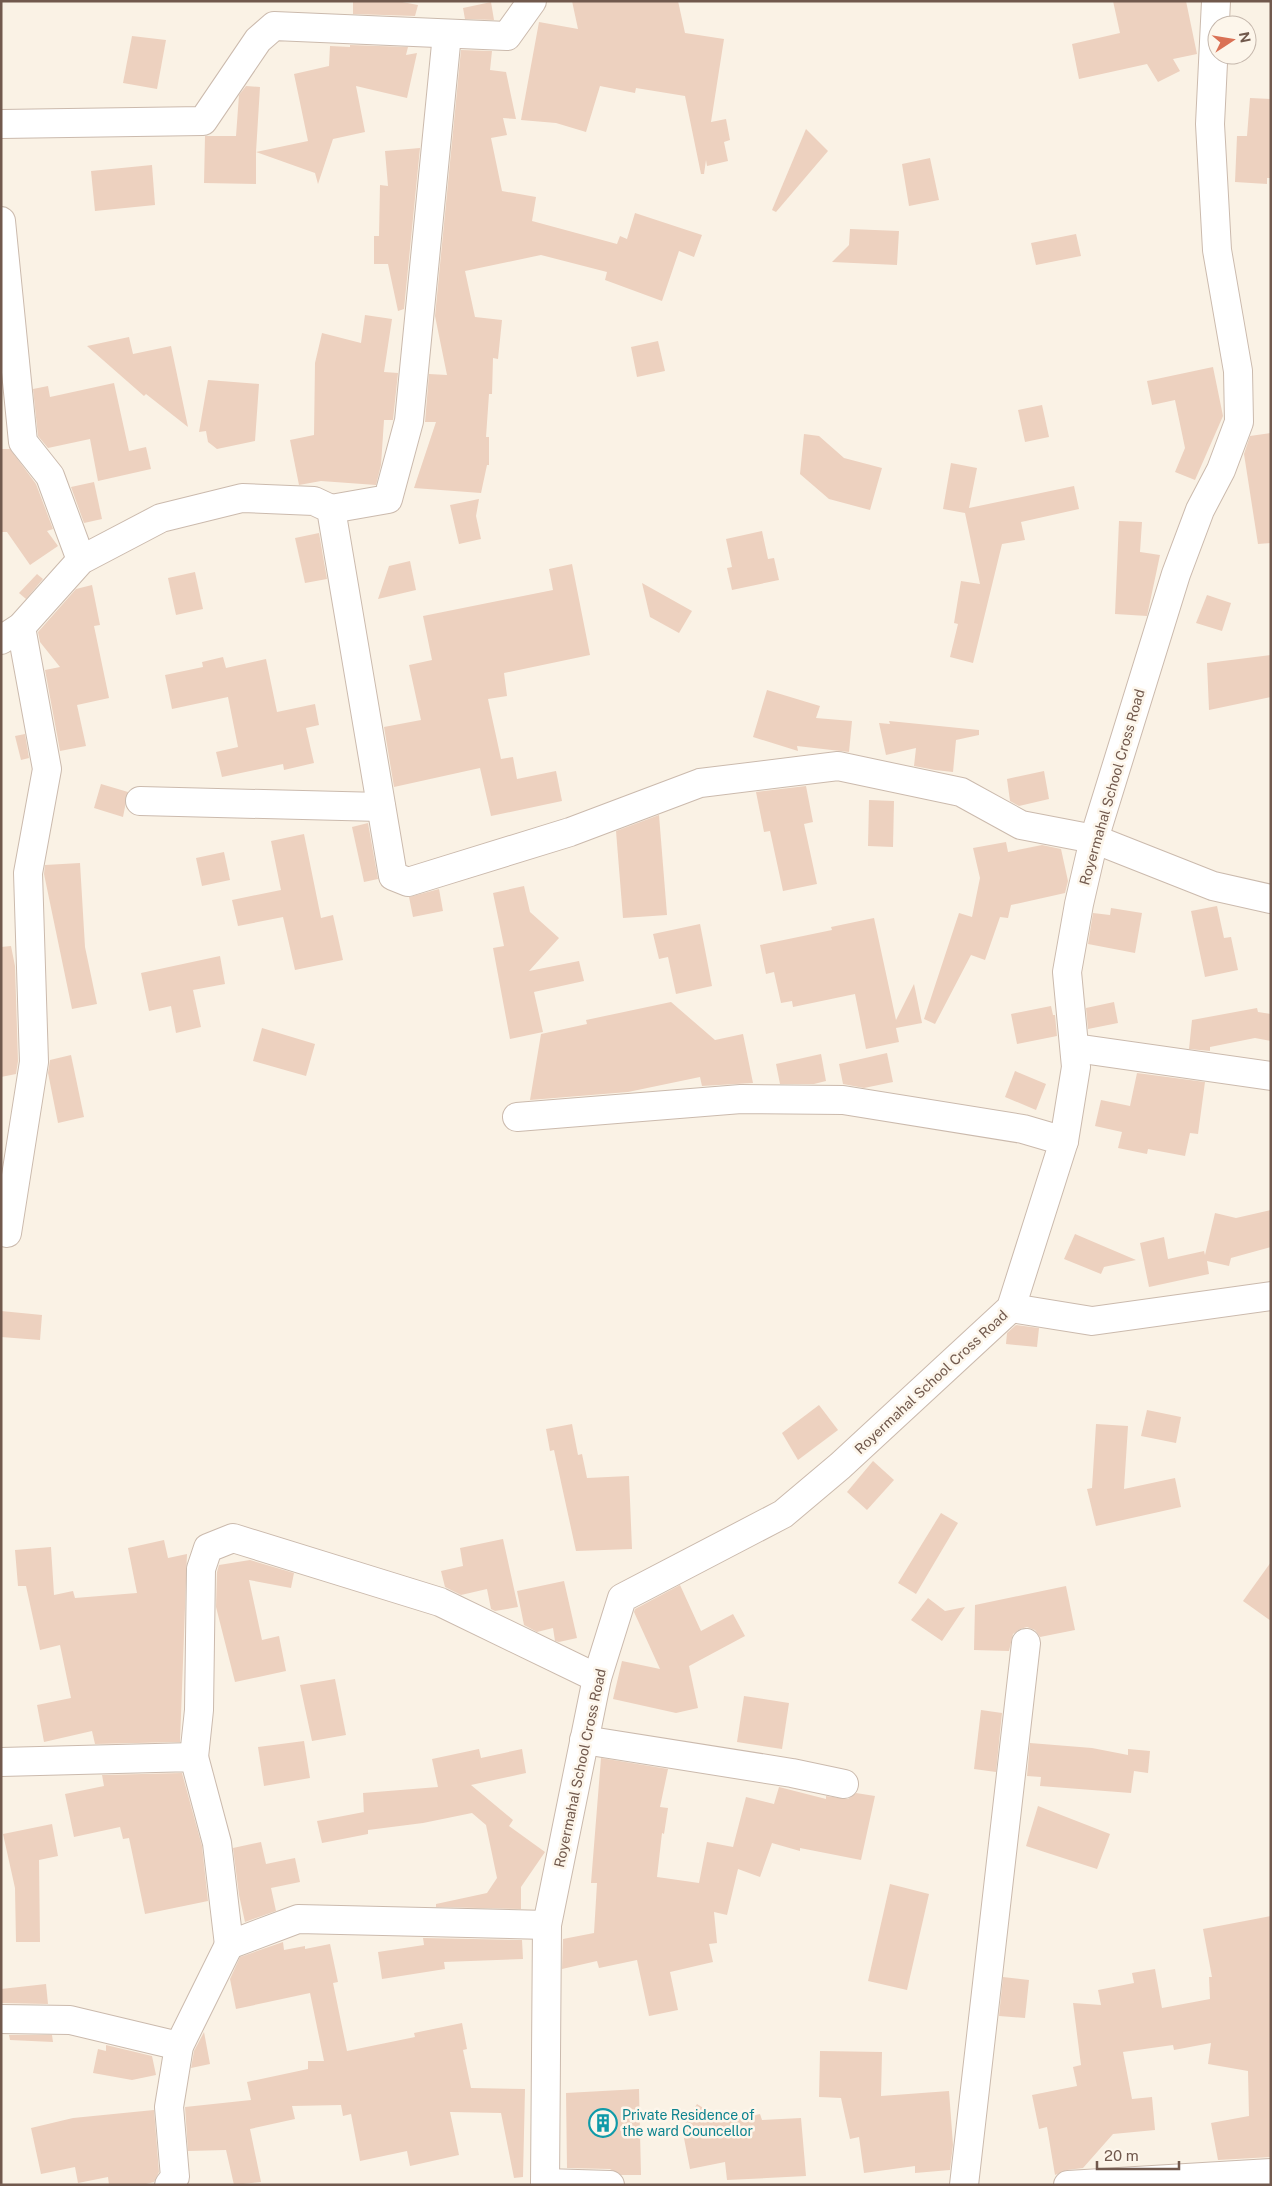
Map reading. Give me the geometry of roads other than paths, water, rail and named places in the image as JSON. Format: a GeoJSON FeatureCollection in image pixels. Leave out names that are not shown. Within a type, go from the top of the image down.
{"type":"FeatureCollection","features":[{"type":"Feature","properties":{"kind":"street"},"geometry":{"type":"LineString","coordinates":[[1,124],[203,121],[258,40],[274,26],[507,36],[532,1]]}},
{"type":"Feature","properties":{"kind":"street","name":"Royermahal School Cross Road"},"geometry":{"type":"LineString","coordinates":[[545,2184],[547,1925],[597,1678],[622,1598],[783,1514],[840,1466],[1011,1308],[1064,1141],[1076,1067],[1067,972],[1079,904],[1094,839],[1176,574],[1200,510],[1221,470],[1239,422],[1238,371],[1217,250],[1210,124],[1216,1]]}},
{"type":"Feature","properties":{"kind":"street"},"geometry":{"type":"LineString","coordinates":[[7,1233],[34,1062],[28,873],[47,769],[11,634],[80,560],[162,518],[242,498],[314,501],[331,509],[388,499],[409,421],[447,34]]}},
{"type":"Feature","properties":{"kind":"street"},"geometry":{"type":"LineString","coordinates":[[1,221],[23,442],[50,476],[80,560]]}},
{"type":"Feature","properties":{"kind":"street"},"geometry":{"type":"LineString","coordinates":[[331,509],[393,876],[408,882],[570,832],[700,783],[838,766],[960,792],[1021,824],[1094,839],[1213,886],[1271,899]]}},
{"type":"Feature","properties":{"kind":"street"},"geometry":{"type":"LineString","coordinates":[[140,801],[381,807]]}},
{"type":"Feature","properties":{"kind":"street"},"geometry":{"type":"LineString","coordinates":[[1075,1048],[1271,1076]]}},
{"type":"Feature","properties":{"kind":"street"},"geometry":{"type":"LineString","coordinates":[[517,1117],[741,1099],[843,1100],[1023,1129],[1064,1141]]}},
{"type":"Feature","properties":{"kind":"street"},"geometry":{"type":"LineString","coordinates":[[1011,1308],[1092,1321],[1271,1296]]}},
{"type":"Feature","properties":{"kind":"street"},"geometry":{"type":"LineString","coordinates":[[169,2185],[176,2177],[170,2107],[180,2046],[229,1945],[217,1843],[194,1757],[199,1710],[201,1570],[208,1548],[233,1538],[440,1602],[597,1678]]}},
{"type":"Feature","properties":{"kind":"street"},"geometry":{"type":"LineString","coordinates":[[964,2185],[1026,1643]]}},
{"type":"Feature","properties":{"kind":"street"},"geometry":{"type":"LineString","coordinates":[[584,1740],[792,1773],[844,1784]]}},
{"type":"Feature","properties":{"kind":"street"},"geometry":{"type":"LineString","coordinates":[[1,1762],[194,1757]]}},
{"type":"Feature","properties":{"kind":"street"},"geometry":{"type":"LineString","coordinates":[[229,1945],[298,1919],[547,1925]]}},
{"type":"Feature","properties":{"kind":"street"},"geometry":{"type":"LineString","coordinates":[[1,2018],[70,2020],[180,2046]]}},
{"type":"Feature","properties":{"kind":"street"},"geometry":{"type":"LineString","coordinates":[[1068,2185],[1271,2173]]}},
{"type":"Feature","properties":{"kind":"street"},"geometry":{"type":"LineString","coordinates":[[545,2184],[610,2185]]}},
{"type":"Feature","properties":{"kind":"place","name":"Private Residence of the ward Councellor"},"geometry":{"type":"Point","coordinates":[603,2123]}}]}
